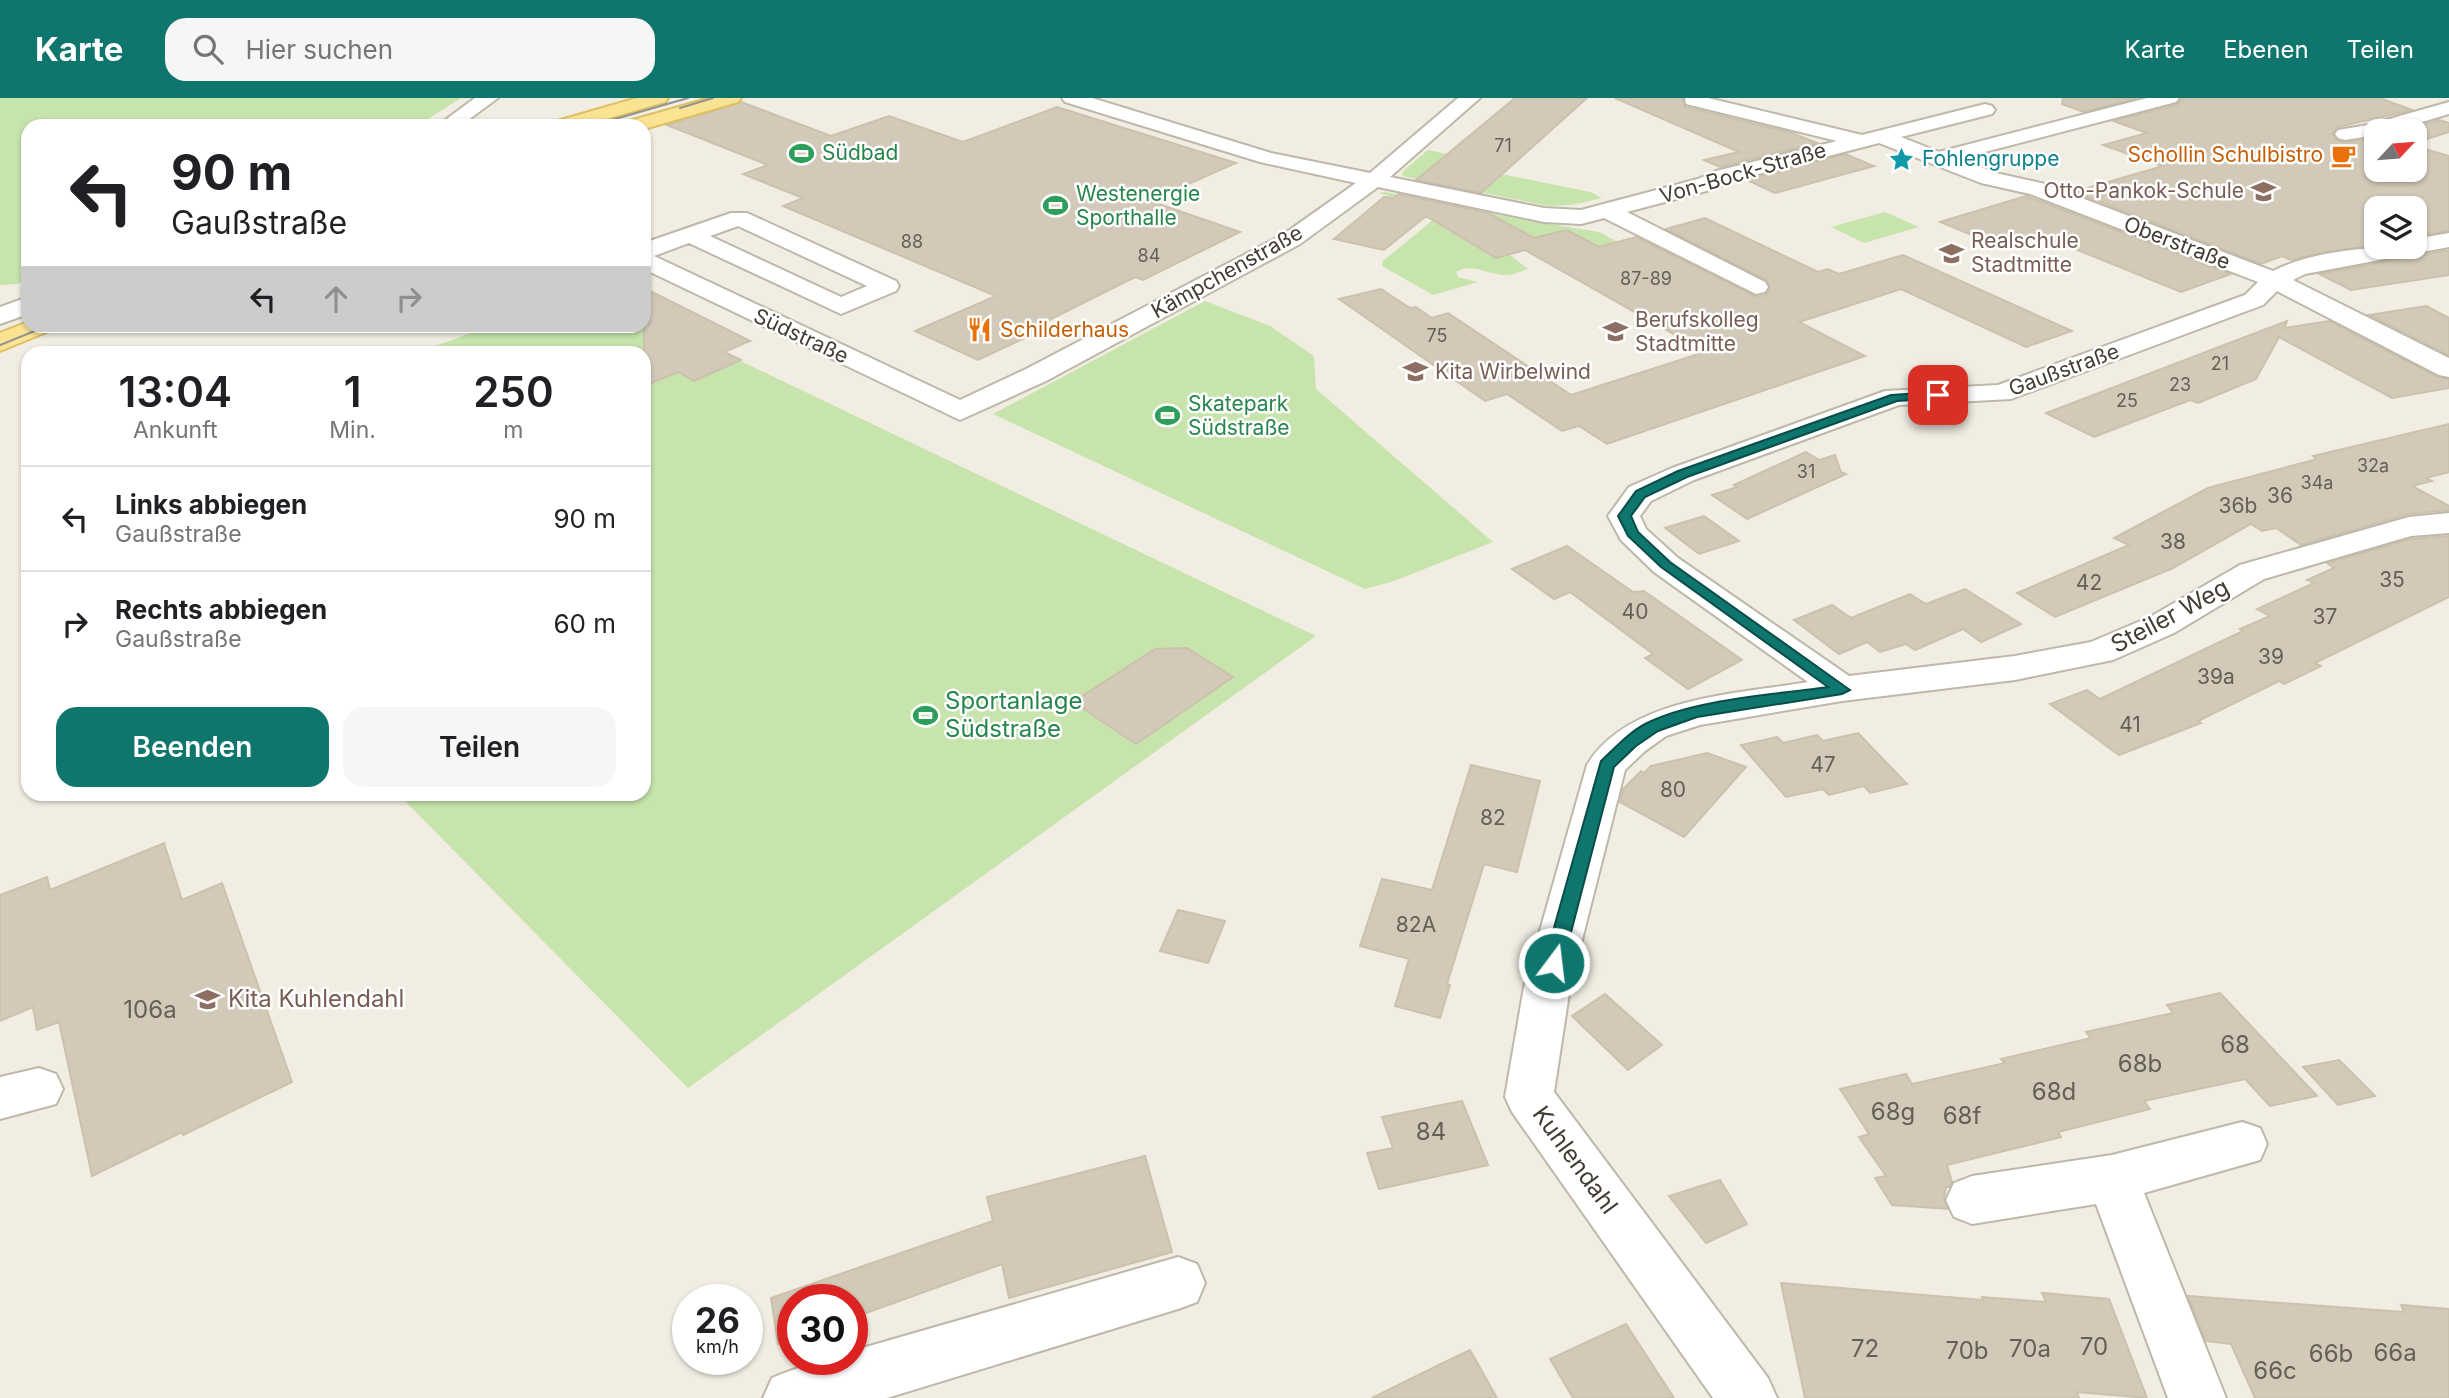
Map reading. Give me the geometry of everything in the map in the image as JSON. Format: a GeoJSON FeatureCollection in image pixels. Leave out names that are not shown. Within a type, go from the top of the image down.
{"type":"FeatureCollection","features":[{"type":"Feature","properties":{"kind":"main road"},"geometry":{"type":"LineString","coordinates":[[585,119],[658,98]]}},
{"type":"Feature","properties":{"kind":"main road"},"geometry":{"type":"LineString","coordinates":[[651,121],[731,98]]}},
{"type":"Feature","properties":{"kind":"main road"},"geometry":{"type":"LineString","coordinates":[[0,343],[24,333]]}},
{"type":"Feature","properties":{"kind":"street"},"geometry":{"type":"LineString","coordinates":[[457,119],[488,98]]}},
{"type":"Feature","properties":{"kind":"street","name":"Von-Bock-Straße"},"geometry":{"type":"LineString","coordinates":[[1072,98],[1266,158],[1544,215],[1581,217],[1706,184],[1724,176],[1870,139]]}},
{"type":"Feature","properties":{"kind":"street","name":"Kämpchenstraße"},"geometry":{"type":"LineString","coordinates":[[960,411],[1036,375],[1292,239],[1375,179],[1470,98]]}},
{"type":"Feature","properties":{"kind":"street"},"geometry":{"type":"LineString","coordinates":[[1965,98],[1985,110],[2043,131]]}},
{"type":"Feature","properties":{"kind":"street"},"geometry":{"type":"LineString","coordinates":[[1938,159],[2169,98]]}},
{"type":"Feature","properties":{"kind":"street"},"geometry":{"type":"LineString","coordinates":[[1690,99],[1816,153]]}},
{"type":"Feature","properties":{"kind":"street","name":"Oberstraße"},"geometry":{"type":"LineString","coordinates":[[1690,99],[1870,139],[1938,159],[1989,178],[2037,189],[2274,280],[2449,369]]}},
{"type":"Feature","properties":{"kind":"street"},"geometry":{"type":"LineString","coordinates":[[2345,134],[2370,131],[2449,108]]}},
{"type":"Feature","properties":{"kind":"street"},"geometry":{"type":"LineString","coordinates":[[1870,139],[1985,110]]}},
{"type":"Feature","properties":{"kind":"street","name":"Von-Bock-Straße"},"geometry":{"type":"LineString","coordinates":[[1608,211],[1756,287]]}},
{"type":"Feature","properties":{"kind":"street"},"geometry":{"type":"LineString","coordinates":[[651,249],[690,235],[739,218],[887,286],[841,306],[690,235]]}},
{"type":"Feature","properties":{"kind":"street","name":"Gaußstraße"},"geometry":{"type":"LineString","coordinates":[[2427,244],[2449,240]]}},
{"type":"Feature","properties":{"kind":"street","name":"Gaußstraße"},"geometry":{"type":"LineString","coordinates":[[1842,690],[1665,565],[1632,533],[1624,516],[1640,494],[1683,474],[1895,397],[2001,393],[2254,300],[2274,280],[2298,268],[2364,256]]}},
{"type":"Feature","properties":{"kind":"street","name":"Südstraße"},"geometry":{"type":"LineString","coordinates":[[651,263],[960,411]]}},
{"type":"Feature","properties":{"kind":"street"},"geometry":{"type":"LineString","coordinates":[[748,311],[802,288]]}},
{"type":"Feature","properties":{"kind":"street"},"geometry":{"type":"LineString","coordinates":[[0,316],[21,308]]}},
{"type":"Feature","properties":{"kind":"street","name":"Steiler Weg"},"geometry":{"type":"LineString","coordinates":[[1842,690],[2015,667],[2100,652],[2162,625],[2252,572],[2409,527],[2449,523]]}},
{"type":"Feature","properties":{"kind":"street","name":"Kuhlendahl"},"geometry":{"type":"LineString","coordinates":[[1748,1398],[1529,1097],[1547,987],[1607,765],[1630,742],[1653,727],[1695,713],[1842,690]]}},
{"type":"Feature","properties":{"kind":"street"},"geometry":{"type":"LineString","coordinates":[[1972,1200],[2112,1178],[2242,1144]]}},
{"type":"Feature","properties":{"kind":"street"},"geometry":{"type":"LineString","coordinates":[[2112,1178],[2197,1398]]}},
{"type":"Feature","properties":{"kind":"street"},"geometry":{"type":"LineString","coordinates":[[792,1398],[1178,1283]]}},
{"type":"Feature","properties":{"kind":"green space"},"geometry":{"type":"Polygon","coordinates":[[[0,98],[461,98],[428,119],[21,119],[21,282],[0,285],[0,98]]]}},
{"type":"Feature","properties":{"kind":"green space"},"geometry":{"type":"Polygon","coordinates":[[[1428,150],[1461,157],[1453,164],[1590,192],[1602,198],[1571,205],[1548,206],[1402,176],[1403,171],[1428,150]]]}},
{"type":"Feature","properties":{"kind":"green space"},"geometry":{"type":"Polygon","coordinates":[[[1385,192],[1599,232],[1769,322],[1737,321],[1567,230],[1534,238],[1496,217],[1448,230],[1496,258],[1509,254],[1528,269],[1506,275],[1462,269],[1456,272],[1458,277],[1478,282],[1433,295],[1382,266],[1383,261],[1445,210],[1378,193],[1385,192]]]}},
{"type":"Feature","properties":{"kind":"green space"},"geometry":{"type":"Polygon","coordinates":[[[1885,212],[1919,227],[1864,243],[1831,227],[1885,212]]]}},
{"type":"Feature","properties":{"kind":"green space"},"geometry":{"type":"Polygon","coordinates":[[[1205,301],[1270,326],[1314,356],[1316,389],[1493,542],[1394,581],[1365,589],[993,414],[1205,301]]]}},
{"type":"Feature","properties":{"kind":"green space","name":"Sportanlage Südstraße"},"geometry":{"type":"Polygon","coordinates":[[[651,318],[1316,636],[688,1088],[405,801],[651,801],[651,346],[435,346],[471,333],[651,333],[651,318]]]}},
{"type":"Feature","properties":{"kind":"building"},"geometry":{"type":"Polygon","coordinates":[[[1515,98],[1587,98],[1481,193],[1416,180],[1515,98]]]}},
{"type":"Feature","properties":{"kind":"building"},"geometry":{"type":"Polygon","coordinates":[[[1615,98],[1683,98],[1685,107],[1792,133],[1817,143],[1720,167],[1704,160],[1739,152],[1615,98]]]}},
{"type":"Feature","properties":{"kind":"building"},"geometry":{"type":"Polygon","coordinates":[[[2063,98],[2137,98],[2084,112],[2062,104],[2063,98]]]}},
{"type":"Feature","properties":{"kind":"building","name":"Otto-Pankok-Schule"},"geometry":{"type":"Polygon","coordinates":[[[2182,98],[2380,98],[2412,110],[2364,119],[2338,127],[2332,134],[2336,140],[2344,143],[2364,140],[2364,182],[2427,182],[2427,150],[2449,156],[2449,231],[2427,234],[2427,196],[2364,196],[2364,247],[2291,260],[2282,256],[2261,264],[2074,192],[2163,166],[2103,145],[2147,133],[2113,121],[2177,105],[2182,98]]]}},
{"type":"Feature","properties":{"kind":"building"},"geometry":{"type":"Polygon","coordinates":[[[741,102],[831,136],[889,116],[963,142],[1057,107],[1236,163],[1150,201],[1240,232],[1143,280],[1135,277],[1037,326],[1044,329],[978,360],[915,331],[996,296],[783,206],[803,198],[743,174],[768,165],[667,125],[741,102]]]}},
{"type":"Feature","properties":{"kind":"building"},"geometry":{"type":"Polygon","coordinates":[[[2439,120],[2449,123],[2449,132],[2427,139],[2427,123],[2439,120]]]}},
{"type":"Feature","properties":{"kind":"building"},"geometry":{"type":"Polygon","coordinates":[[[1845,154],[1874,166],[1775,193],[1747,180],[1845,154]]]}},
{"type":"Feature","properties":{"kind":"building"},"geometry":{"type":"Polygon","coordinates":[[[1398,194],[1488,213],[1534,238],[1567,230],[1599,247],[1636,237],[1757,297],[1766,295],[1770,288],[1766,280],[1666,229],[1705,218],[1818,272],[1828,269],[1839,274],[1903,255],[2072,331],[2026,347],[1901,289],[1799,322],[1865,356],[1607,444],[1579,426],[1562,431],[1507,394],[1485,401],[1339,299],[1381,289],[1410,308],[1416,307],[1432,318],[1448,313],[1571,395],[1705,352],[1525,250],[1496,258],[1426,216],[1384,250],[1334,239],[1384,197],[1394,198],[1398,194]]]}},
{"type":"Feature","properties":{"kind":"building"},"geometry":{"type":"Polygon","coordinates":[[[2026,196],[2231,274],[2181,292],[2043,236],[2003,248],[1940,222],[2026,196]]]}},
{"type":"Feature","properties":{"kind":"building"},"geometry":{"type":"Polygon","coordinates":[[[2449,250],[2449,275],[2351,290],[2319,274],[2400,259],[2427,259],[2427,254],[2449,250]]]}},
{"type":"Feature","properties":{"kind":"building"},"geometry":{"type":"Polygon","coordinates":[[[651,292],[750,341],[724,352],[741,360],[694,381],[678,372],[651,383],[651,346],[644,346],[644,333],[651,333],[651,292]]]}},
{"type":"Feature","properties":{"kind":"building"},"geometry":{"type":"Polygon","coordinates":[[[2426,306],[2449,318],[2449,355],[2369,315],[2426,306]]]}},
{"type":"Feature","properties":{"kind":"building"},"geometry":{"type":"Polygon","coordinates":[[[2287,321],[2284,328],[2329,321],[2438,377],[2449,379],[2449,388],[2392,398],[2279,337],[2256,379],[2198,403],[2190,400],[2094,437],[2046,413],[2287,321]]]}},
{"type":"Feature","properties":{"kind":"building"},"geometry":{"type":"Polygon","coordinates":[[[2449,424],[2449,472],[2426,478],[2432,481],[2412,486],[2449,506],[2449,510],[2408,514],[2301,545],[2276,528],[2262,531],[2251,524],[2173,568],[2055,617],[2017,593],[2129,545],[2114,538],[2208,488],[2317,459],[2313,456],[2449,424]]]}},
{"type":"Feature","properties":{"kind":"building"},"geometry":{"type":"Polygon","coordinates":[[[1806,452],[1819,460],[1835,455],[1841,472],[1846,474],[1747,519],[1712,495],[1737,487],[1734,485],[1806,452]]]}},
{"type":"Feature","properties":{"kind":"building"},"geometry":{"type":"Polygon","coordinates":[[[1704,516],[1739,541],[1699,554],[1665,528],[1704,516]]]}},
{"type":"Feature","properties":{"kind":"building"},"geometry":{"type":"Polygon","coordinates":[[[2449,536],[2449,597],[2315,663],[2321,666],[2284,684],[2279,681],[2198,721],[2201,723],[2119,755],[2050,704],[2087,690],[2100,699],[2243,631],[2240,629],[2270,616],[2257,609],[2314,583],[2307,580],[2334,568],[2327,563],[2411,539],[2449,536]]]}},
{"type":"Feature","properties":{"kind":"building"},"geometry":{"type":"Polygon","coordinates":[[[1567,546],[1633,592],[1644,591],[1742,660],[1688,689],[1645,658],[1653,654],[1570,592],[1554,599],[1512,569],[1567,546]]]}},
{"type":"Feature","properties":{"kind":"building"},"geometry":{"type":"Polygon","coordinates":[[[1965,589],[2021,624],[1981,642],[1963,629],[1915,650],[1906,644],[1880,652],[1867,642],[1839,654],[1794,620],[1832,605],[1851,618],[1910,594],[1926,604],[1965,589]]]}},
{"type":"Feature","properties":{"kind":"building"},"geometry":{"type":"Polygon","coordinates":[[[1187,648],[1233,677],[1136,744],[1073,702],[1155,649],[1187,648]]]}},
{"type":"Feature","properties":{"kind":"building"},"geometry":{"type":"Polygon","coordinates":[[[1858,733],[1907,784],[1870,793],[1864,786],[1829,795],[1823,789],[1786,797],[1741,745],[1777,737],[1783,743],[1817,735],[1823,741],[1858,733]]]}},
{"type":"Feature","properties":{"kind":"building"},"geometry":{"type":"Polygon","coordinates":[[[1707,753],[1746,767],[1684,837],[1620,802],[1623,789],[1641,771],[1644,773],[1651,766],[1707,753]]]}},
{"type":"Feature","properties":{"kind":"building"},"geometry":{"type":"Polygon","coordinates":[[[1471,765],[1540,781],[1517,872],[1484,864],[1447,984],[1450,985],[1440,1018],[1395,1006],[1409,959],[1360,946],[1382,879],[1432,890],[1471,765]]]}},
{"type":"Feature","properties":{"kind":"building"},"geometry":{"type":"Polygon","coordinates":[[[164,843],[182,900],[222,883],[292,1082],[92,1176],[59,1022],[37,1030],[33,1007],[0,1021],[0,895],[47,877],[50,890],[164,843]]]}},
{"type":"Feature","properties":{"kind":"building"},"geometry":{"type":"Polygon","coordinates":[[[1178,910],[1225,921],[1208,963],[1160,951],[1178,910]]]}},
{"type":"Feature","properties":{"kind":"building"},"geometry":{"type":"Polygon","coordinates":[[[2220,993],[2317,1096],[2270,1106],[2245,1079],[2144,1101],[2150,1109],[2058,1132],[2061,1137],[1947,1165],[1952,1182],[1946,1187],[1944,1199],[1948,1209],[1892,1205],[1875,1178],[1886,1176],[1859,1137],[1869,1134],[1840,1089],[1906,1074],[1912,1084],[2005,1063],[2001,1059],[2091,1038],[2086,1032],[2173,1013],[2167,1005],[2220,993]]]}},
{"type":"Feature","properties":{"kind":"building"},"geometry":{"type":"Polygon","coordinates":[[[1605,994],[1662,1045],[1628,1070],[1572,1016],[1605,994]]]}},
{"type":"Feature","properties":{"kind":"building"},"geometry":{"type":"Polygon","coordinates":[[[2339,1060],[2375,1096],[2338,1105],[2303,1067],[2339,1060]]]}},
{"type":"Feature","properties":{"kind":"building"},"geometry":{"type":"Polygon","coordinates":[[[1462,1101],[1488,1165],[1379,1189],[1367,1153],[1393,1148],[1382,1117],[1462,1101]]]}},
{"type":"Feature","properties":{"kind":"building"},"geometry":{"type":"Polygon","coordinates":[[[1145,1156],[1172,1252],[1009,1298],[1002,1264],[868,1312],[868,1284],[811,1284],[993,1221],[987,1197],[1145,1156]]]}},
{"type":"Feature","properties":{"kind":"building"},"geometry":{"type":"Polygon","coordinates":[[[1720,1180],[1747,1224],[1706,1243],[1669,1196],[1720,1180]]]}},
{"type":"Feature","properties":{"kind":"building"},"geometry":{"type":"Polygon","coordinates":[[[1781,1283],[1983,1300],[1982,1297],[2046,1302],[2042,1293],[2109,1299],[2147,1398],[2077,1392],[2079,1398],[1805,1398],[1781,1283]]]}},
{"type":"Feature","properties":{"kind":"building"},"geometry":{"type":"Polygon","coordinates":[[[777,1296],[777,1337],[771,1298],[777,1296]]]}},
{"type":"Feature","properties":{"kind":"building"},"geometry":{"type":"Polygon","coordinates":[[[2188,1296],[2404,1312],[2401,1305],[2449,1309],[2449,1398],[2255,1398],[2231,1344],[2206,1341],[2188,1296]]]}},
{"type":"Feature","properties":{"kind":"building"},"geometry":{"type":"Polygon","coordinates":[[[1626,1324],[1674,1398],[1573,1398],[1550,1359],[1626,1324]]]}},
{"type":"Feature","properties":{"kind":"building"},"geometry":{"type":"Polygon","coordinates":[[[1470,1350],[1497,1398],[1372,1398],[1447,1361],[1470,1350]]]}},
{"type":"Feature","properties":{"kind":"tram line"},"geometry":{"type":"LineString","coordinates":[[615,119],[688,98]]}},
{"type":"Feature","properties":{"kind":"tram line"},"geometry":{"type":"LineString","coordinates":[[680,108],[713,98]]}},
{"type":"Feature","properties":{"kind":"tram line"},"geometry":{"type":"LineString","coordinates":[[0,345],[30,333]]}},
{"type":"Feature","properties":{"kind":"place","name":"Südbad"},"geometry":{"type":"Point","coordinates":[802,153]}},
{"type":"Feature","properties":{"kind":"place","name":"Schollin Schulbistro"},"geometry":{"type":"Point","coordinates":[2343,155]}},
{"type":"Feature","properties":{"kind":"place","name":"Fohlengruppe"},"geometry":{"type":"Point","coordinates":[1902,159]}},
{"type":"Feature","properties":{"kind":"place","name":"Otto-Pankok-Schule"},"geometry":{"type":"Point","coordinates":[2264,191]}},
{"type":"Feature","properties":{"kind":"place","name":"Westenergie Sporthalle"},"geometry":{"type":"Point","coordinates":[1056,206]}},
{"type":"Feature","properties":{"kind":"place","name":"Realschule Stadtmitte"},"geometry":{"type":"Point","coordinates":[1951,253]}},
{"type":"Feature","properties":{"kind":"place","name":"Schilderhaus"},"geometry":{"type":"Point","coordinates":[980,330]}},
{"type":"Feature","properties":{"kind":"place","name":"Berufskolleg Stadtmitte"},"geometry":{"type":"Point","coordinates":[1615,332]}},
{"type":"Feature","properties":{"kind":"place","name":"Kita Wirbelwind"},"geometry":{"type":"Point","coordinates":[1415,372]}},
{"type":"Feature","properties":{"kind":"place","name":"Skatepark Südstraße"},"geometry":{"type":"Point","coordinates":[1168,416]}},
{"type":"Feature","properties":{"kind":"place","name":"Sportanlage Südstraße"},"geometry":{"type":"Point","coordinates":[925,715]}},
{"type":"Feature","properties":{"kind":"place","name":"Kita Kuhlendahl"},"geometry":{"type":"Point","coordinates":[208,999]}},
{"type":"Feature","properties":{"kind":"route"},"geometry":{"type":"LineString","coordinates":[[1554,963],[1607,765],[1630,742],[1653,727],[1695,713],[1842,690],[1665,565],[1632,533],[1624,516],[1640,494],[1683,474],[1895,397],[1938,395]]}}]}
